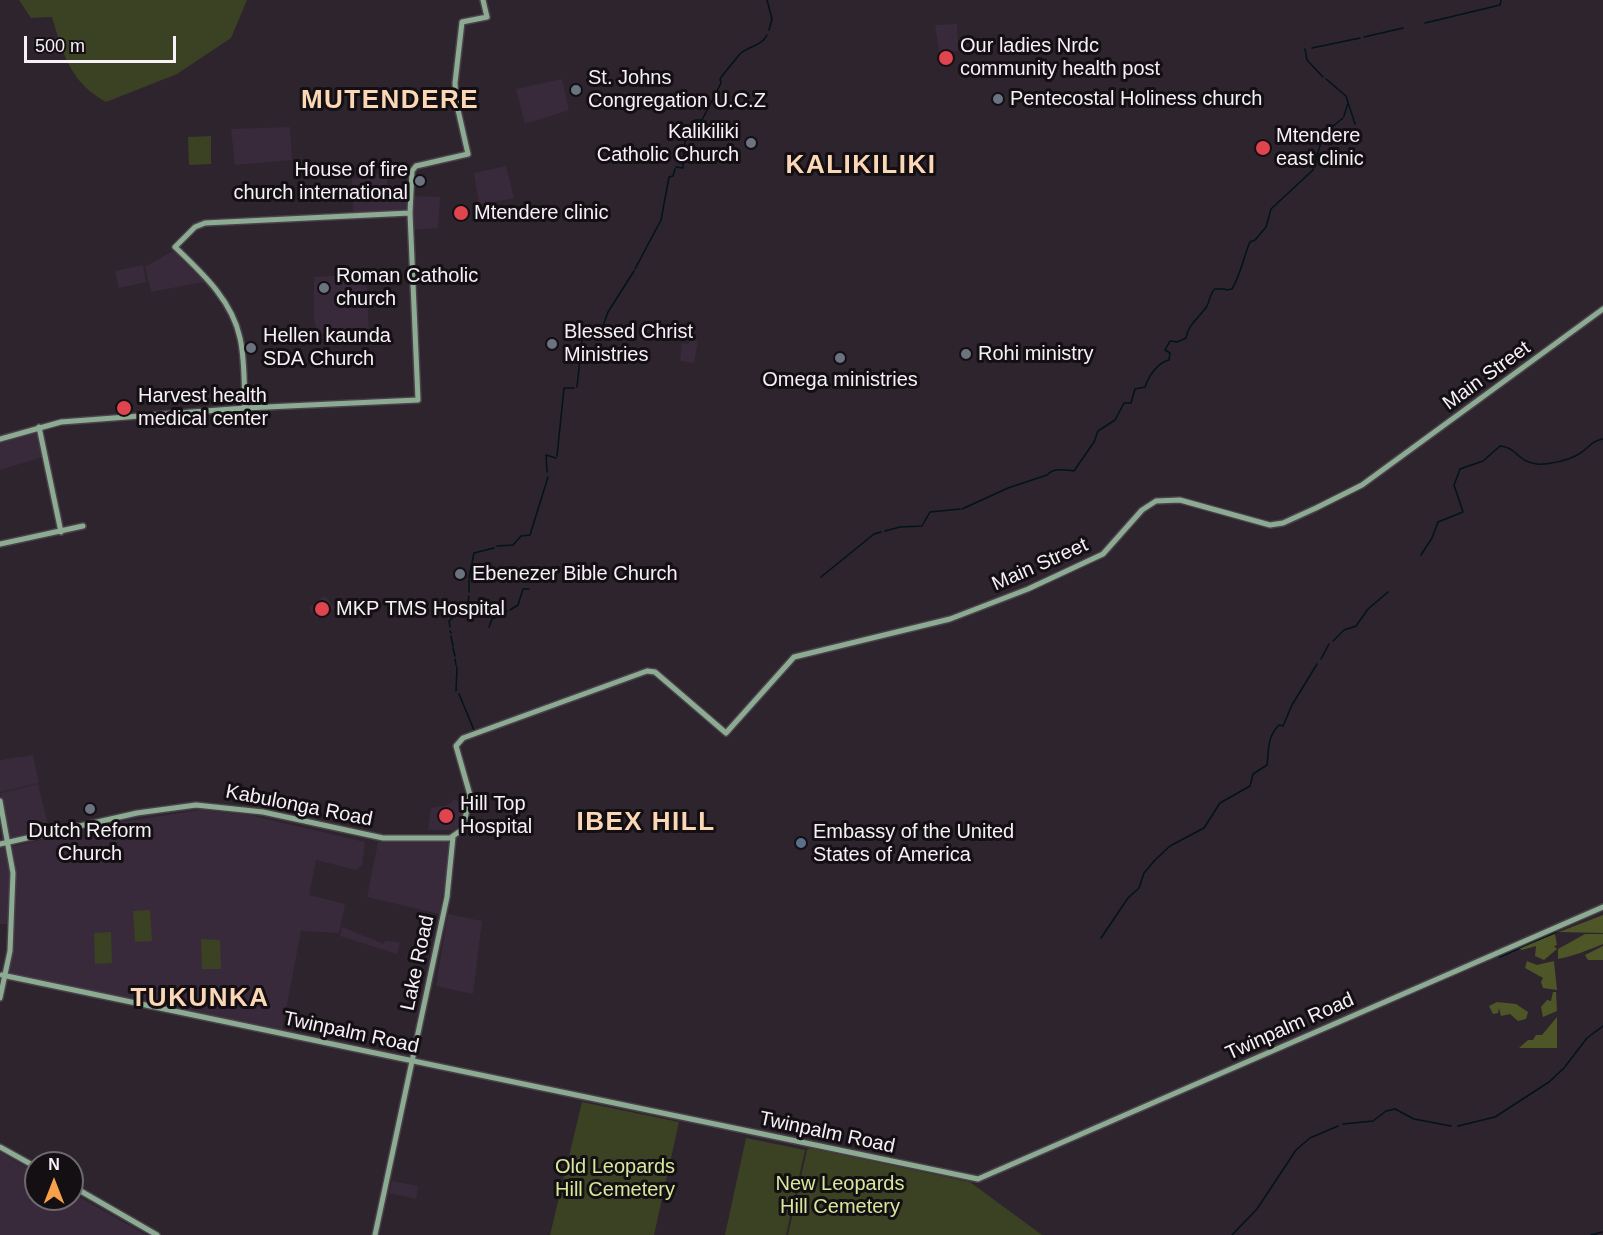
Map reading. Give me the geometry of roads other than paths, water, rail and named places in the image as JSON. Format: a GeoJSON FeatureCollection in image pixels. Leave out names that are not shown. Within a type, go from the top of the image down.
{"type":"FeatureCollection","features":[{"type":"Feature","properties":{"kind":"main road"},"geometry":{"type":"LineString","coordinates":[[0,439],[61,422],[245,408],[418,400],[410,184],[413,168],[468,154],[456,101],[456,64],[462,22],[487,17],[483,0]]}},
{"type":"Feature","properties":{"kind":"main road"},"geometry":{"type":"LineString","coordinates":[[245,408],[241,344],[236,325],[217,291],[175,248],[195,227],[205,223],[410,213]]}},
{"type":"Feature","properties":{"kind":"main road","name":"Main Street"},"geometry":{"type":"LineString","coordinates":[[453,837],[463,829],[470,803],[469,786],[456,746],[463,738],[648,671],[654,672],[726,733],[794,657],[950,619],[1028,589],[1103,554],[1142,510],[1156,501],[1180,500],[1270,525],[1283,523],[1343,496],[1603,309]]}},
{"type":"Feature","properties":{"kind":"main road"},"geometry":{"type":"LineString","coordinates":[[38,428],[60,531]]}},
{"type":"Feature","properties":{"kind":"main road"},"geometry":{"type":"LineString","coordinates":[[38,428],[60,531]]}},
{"type":"Feature","properties":{"kind":"main road"},"geometry":{"type":"LineString","coordinates":[[0,543],[82,526],[64,526],[58,519]]}},
{"type":"Feature","properties":{"kind":"main road"},"geometry":{"type":"LineString","coordinates":[[0,801],[5,843]]}},
{"type":"Feature","properties":{"kind":"main road","name":"Kabulonga Road"},"geometry":{"type":"LineString","coordinates":[[5,843],[137,813],[203,805],[263,812],[383,838],[453,837]]}},
{"type":"Feature","properties":{"kind":"main road"},"geometry":{"type":"LineString","coordinates":[[0,813],[5,843],[12,864],[10,951],[0,998]]}},
{"type":"Feature","properties":{"kind":"main road","name":"Lake Road"},"geometry":{"type":"LineString","coordinates":[[375,1235],[449,886],[453,837]]}},
{"type":"Feature","properties":{"kind":"main road","name":"Twinpalm Road"},"geometry":{"type":"LineString","coordinates":[[4,975],[405,1061],[978,1179],[1603,907]]}},
{"type":"Feature","properties":{"kind":"main road"},"geometry":{"type":"LineString","coordinates":[[0,986],[4,975]]}},
{"type":"Feature","properties":{"kind":"main road"},"geometry":{"type":"LineString","coordinates":[[414,1055],[420,1063]]}},
{"type":"Feature","properties":{"kind":"main road"},"geometry":{"type":"LineString","coordinates":[[405,1061],[411,1069]]}},
{"type":"Feature","properties":{"kind":"main road"},"geometry":{"type":"LineString","coordinates":[[0,1147],[24,1160]]}},
{"type":"Feature","properties":{"kind":"main road"},"geometry":{"type":"LineString","coordinates":[[84,1193],[157,1235]]}},
{"type":"Feature","properties":{"kind":"waterway"},"geometry":{"type":"LineString","coordinates":[[767,0],[772,19],[769,30]]}},
{"type":"Feature","properties":{"kind":"waterway"},"geometry":{"type":"LineString","coordinates":[[1425,23],[1500,5],[1501,0]]}},
{"type":"Feature","properties":{"kind":"waterway"},"geometry":{"type":"LineString","coordinates":[[1364,37],[1403,28]]}},
{"type":"Feature","properties":{"kind":"waterway"},"geometry":{"type":"LineString","coordinates":[[691,127],[695,120],[702,120],[721,83],[720,79],[739,55],[761,42],[767,35]]}},
{"type":"Feature","properties":{"kind":"waterway"},"geometry":{"type":"LineString","coordinates":[[1312,48],[1360,38]]}},
{"type":"Feature","properties":{"kind":"waterway"},"geometry":{"type":"LineString","coordinates":[[1305,49],[1307,60],[1323,77]]}},
{"type":"Feature","properties":{"kind":"waterway"},"geometry":{"type":"LineString","coordinates":[[1326,79],[1346,96],[1355,124]]}},
{"type":"Feature","properties":{"kind":"waterway"},"geometry":{"type":"LineString","coordinates":[[1344,116],[1348,103]]}},
{"type":"Feature","properties":{"kind":"waterway"},"geometry":{"type":"LineString","coordinates":[[1326,132],[1343,118]]}},
{"type":"Feature","properties":{"kind":"waterway"},"geometry":{"type":"LineString","coordinates":[[676,167],[683,168],[684,146],[689,128]]}},
{"type":"Feature","properties":{"kind":"waterway"},"geometry":{"type":"LineString","coordinates":[[1226,290],[1232,289],[1250,242],[1255,240],[1266,227],[1271,209],[1313,170],[1323,135]]}},
{"type":"Feature","properties":{"kind":"waterway"},"geometry":{"type":"LineString","coordinates":[[635,269],[661,220],[669,177],[673,176],[675,169]]}},
{"type":"Feature","properties":{"kind":"waterway"},"geometry":{"type":"LineString","coordinates":[[577,387],[582,340],[589,336],[599,337],[608,312],[634,271]]}},
{"type":"Feature","properties":{"kind":"waterway"},"geometry":{"type":"LineString","coordinates":[[962,509],[1050,472],[1074,471],[1094,442],[1098,431],[1115,420],[1124,403],[1131,403],[1135,389],[1145,387],[1154,370],[1169,360],[1170,353],[1165,350],[1170,341],[1177,342],[1186,338],[1192,325],[1207,306],[1213,291],[1225,289]]}},
{"type":"Feature","properties":{"kind":"waterway"},"geometry":{"type":"LineString","coordinates":[[557,456],[564,388],[574,388]]}},
{"type":"Feature","properties":{"kind":"waterway"},"geometry":{"type":"LineString","coordinates":[[1421,555],[1432,538],[1438,522],[1463,512],[1454,485],[1460,469],[1483,461],[1500,446],[1510,449],[1530,463],[1542,464],[1570,458],[1603,439]]}},
{"type":"Feature","properties":{"kind":"waterway"},"geometry":{"type":"LineString","coordinates":[[547,472],[546,455],[556,458]]}},
{"type":"Feature","properties":{"kind":"waterway"},"geometry":{"type":"LineString","coordinates":[[497,546],[513,545],[521,536],[530,535],[548,477]]}},
{"type":"Feature","properties":{"kind":"waterway"},"geometry":{"type":"LineString","coordinates":[[885,531],[900,527],[922,526],[930,512],[960,509]]}},
{"type":"Feature","properties":{"kind":"waterway"},"geometry":{"type":"LineString","coordinates":[[821,577],[874,534],[881,532]]}},
{"type":"Feature","properties":{"kind":"waterway"},"geometry":{"type":"LineString","coordinates":[[469,578],[474,553],[494,548]]}},
{"type":"Feature","properties":{"kind":"waterway"},"geometry":{"type":"LineString","coordinates":[[469,580],[469,592]]}},
{"type":"Feature","properties":{"kind":"waterway"},"geometry":{"type":"LineString","coordinates":[[510,610],[518,605],[523,589],[529,589]]}},
{"type":"Feature","properties":{"kind":"waterway"},"geometry":{"type":"LineString","coordinates":[[1333,641],[1344,630],[1356,626],[1368,609],[1388,592]]}},
{"type":"Feature","properties":{"kind":"waterway"},"geometry":{"type":"LineString","coordinates":[[462,608],[468,602],[469,596]]}},
{"type":"Feature","properties":{"kind":"waterway"},"geometry":{"type":"LineString","coordinates":[[450,627],[449,621],[459,611]]}},
{"type":"Feature","properties":{"kind":"waterway"},"geometry":{"type":"LineString","coordinates":[[502,615],[507,611]]}},
{"type":"Feature","properties":{"kind":"waterway"},"geometry":{"type":"LineString","coordinates":[[489,627],[492,619],[499,616]]}},
{"type":"Feature","properties":{"kind":"waterway"},"geometry":{"type":"LineString","coordinates":[[451,636],[453,646]]}},
{"type":"Feature","properties":{"kind":"waterway"},"geometry":{"type":"LineString","coordinates":[[1321,659],[1329,644]]}},
{"type":"Feature","properties":{"kind":"waterway"},"geometry":{"type":"LineString","coordinates":[[453,648],[455,656]]}},
{"type":"Feature","properties":{"kind":"waterway"},"geometry":{"type":"LineString","coordinates":[[455,659],[456,665]]}},
{"type":"Feature","properties":{"kind":"waterway"},"geometry":{"type":"LineString","coordinates":[[1101,938],[1128,898],[1139,888],[1144,873],[1155,860],[1170,846],[1204,828],[1220,803],[1250,786],[1253,774],[1267,765],[1272,734],[1279,725],[1283,726],[1292,705],[1317,664]]}},
{"type":"Feature","properties":{"kind":"waterway"},"geometry":{"type":"LineString","coordinates":[[456,691],[457,667]]}},
{"type":"Feature","properties":{"kind":"waterway"},"geometry":{"type":"LineString","coordinates":[[459,694],[474,730]]}},
{"type":"Feature","properties":{"kind":"waterway"},"geometry":{"type":"LineString","coordinates":[[1519,948],[1556,932]]}},
{"type":"Feature","properties":{"kind":"waterway"},"geometry":{"type":"LineString","coordinates":[[1495,954],[1500,957],[1518,949]]}},
{"type":"Feature","properties":{"kind":"waterway"},"geometry":{"type":"LineString","coordinates":[[1458,1126],[1495,1117],[1549,1082],[1564,1068],[1587,1038],[1603,1026]]}},
{"type":"Feature","properties":{"kind":"waterway"},"geometry":{"type":"LineString","coordinates":[[1343,1124],[1373,1121],[1386,1111],[1395,1109],[1414,1119],[1451,1126]]}},
{"type":"Feature","properties":{"kind":"waterway"},"geometry":{"type":"LineString","coordinates":[[1232,1235],[1257,1209],[1296,1150],[1310,1138],[1338,1126]]}},
{"type":"Feature","properties":{"kind":"waterway"},"geometry":{"type":"LineString","coordinates":[[1591,1235],[1602,1232]]}},
{"type":"Feature","properties":{"kind":"place","name":"Our ladies Nrdc community health post"},"geometry":{"type":"Point","coordinates":[946,58]}},
{"type":"Feature","properties":{"kind":"place","name":"St. Johns Congregation U.C.Z"},"geometry":{"type":"Point","coordinates":[576,90]}},
{"type":"Feature","properties":{"kind":"place","name":"Pentecostal Holiness church"},"geometry":{"type":"Point","coordinates":[998,99]}},
{"type":"Feature","properties":{"kind":"place","name":"Kalikiliki Catholic Church"},"geometry":{"type":"Point","coordinates":[751,143]}},
{"type":"Feature","properties":{"kind":"place","name":"Mtendere east clinic"},"geometry":{"type":"Point","coordinates":[1263,148]}},
{"type":"Feature","properties":{"kind":"place","name":"House of fire church international"},"geometry":{"type":"Point","coordinates":[420,181]}},
{"type":"Feature","properties":{"kind":"place","name":"Mtendere clinic"},"geometry":{"type":"Point","coordinates":[461,213]}},
{"type":"Feature","properties":{"kind":"place","name":"Roman Catholic church"},"geometry":{"type":"Point","coordinates":[324,288]}},
{"type":"Feature","properties":{"kind":"place","name":"Blessed Christ Ministries"},"geometry":{"type":"Point","coordinates":[552,344]}},
{"type":"Feature","properties":{"kind":"place","name":"Hellen kaunda SDA Church"},"geometry":{"type":"Point","coordinates":[251,348]}},
{"type":"Feature","properties":{"kind":"place","name":"Rohi ministry"},"geometry":{"type":"Point","coordinates":[966,354]}},
{"type":"Feature","properties":{"kind":"place","name":"Omega ministries"},"geometry":{"type":"Point","coordinates":[840,358]}},
{"type":"Feature","properties":{"kind":"place","name":"Harvest health medical center"},"geometry":{"type":"Point","coordinates":[124,408]}},
{"type":"Feature","properties":{"kind":"place","name":"Ebenezer Bible Church"},"geometry":{"type":"Point","coordinates":[460,574]}},
{"type":"Feature","properties":{"kind":"place","name":"MKP TMS Hospital"},"geometry":{"type":"Point","coordinates":[322,609]}},
{"type":"Feature","properties":{"kind":"place","name":"Dutch Reform Church"},"geometry":{"type":"Point","coordinates":[90,809]}},
{"type":"Feature","properties":{"kind":"place","name":"Hill Top Hospital"},"geometry":{"type":"Point","coordinates":[446,816]}},
{"type":"Feature","properties":{"kind":"place","name":"Embassy of the United States of America"},"geometry":{"type":"Point","coordinates":[801,843]}},
{"type":"Feature","properties":{"kind":"district","name":"MUTENDERE"},"geometry":{"type":"Point","coordinates":[390,101]}},
{"type":"Feature","properties":{"kind":"district","name":"KALIKILIKI"},"geometry":{"type":"Point","coordinates":[861,166]}},
{"type":"Feature","properties":{"kind":"district","name":"IBEX HILL"},"geometry":{"type":"Point","coordinates":[646,823]}},
{"type":"Feature","properties":{"kind":"district","name":"TUKUNKA"},"geometry":{"type":"Point","coordinates":[200,999]}},
{"type":"Feature","properties":{"kind":"park label","name":"Old Leopards Hill Cemetery"},"geometry":{"type":"Point","coordinates":[615,1178]}},
{"type":"Feature","properties":{"kind":"park label","name":"New Leopards Hill Cemetery"},"geometry":{"type":"Point","coordinates":[840,1196]}}]}
